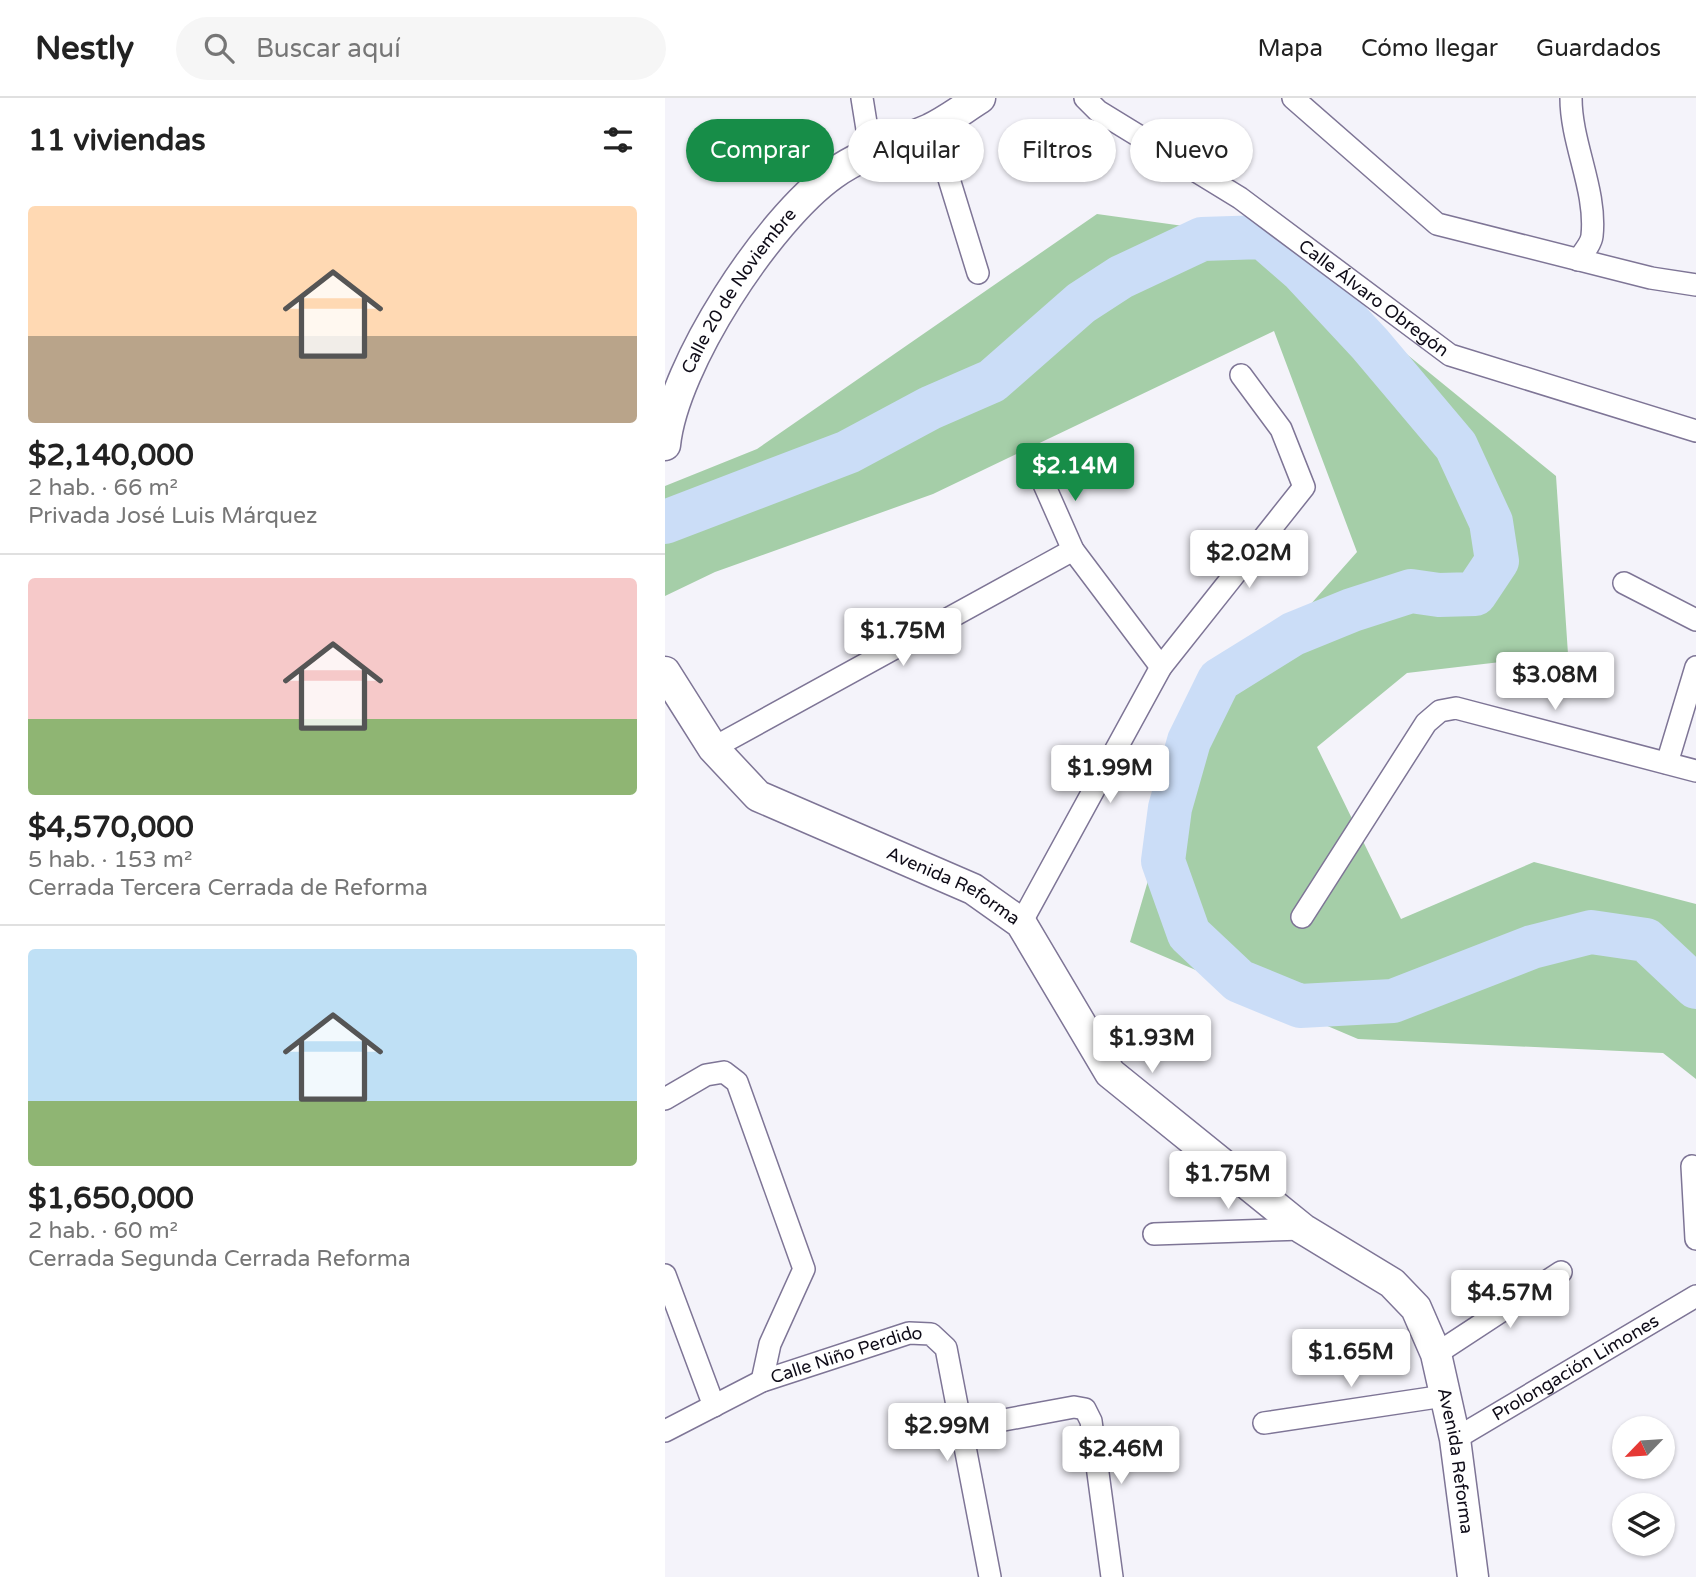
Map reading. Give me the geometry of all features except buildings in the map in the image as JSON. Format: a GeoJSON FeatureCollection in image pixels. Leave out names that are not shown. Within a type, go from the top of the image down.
{"type":"FeatureCollection","features":[{"type":"Feature","properties":{"kind":"street"},"geometry":{"type":"LineString","coordinates":[[862,98],[865,119]]}},
{"type":"Feature","properties":{"kind":"street","name":"Calle 20 de Noviembre"},"geometry":{"type":"LineString","coordinates":[[946,119],[980,98]]}},
{"type":"Feature","properties":{"kind":"street","name":"Calle Álvaro Obregón"},"geometry":{"type":"LineString","coordinates":[[1085,98],[1098,111],[1240,198],[1450,355],[1696,431]]}},
{"type":"Feature","properties":{"kind":"street"},"geometry":{"type":"LineString","coordinates":[[1293,98],[1437,224],[1578,260],[1696,285]]}},
{"type":"Feature","properties":{"kind":"street"},"geometry":{"type":"LineString","coordinates":[[1571,98],[1571,117],[1591,212],[1592,239],[1578,260]]}},
{"type":"Feature","properties":{"kind":"street","name":"Calle 20 de Noviembre"},"geometry":{"type":"LineString","coordinates":[[834,173],[848,166]]}},
{"type":"Feature","properties":{"kind":"street","name":"Calle 20 de Noviembre"},"geometry":{"type":"LineString","coordinates":[[666,426],[690,364],[742,276],[793,207],[823,182]]}},
{"type":"Feature","properties":{"kind":"street"},"geometry":{"type":"LineString","coordinates":[[950,182],[978,273]]}},
{"type":"Feature","properties":{"kind":"street"},"geometry":{"type":"LineString","coordinates":[[1021,923],[1161,667],[1304,487],[1281,429],[1241,375]]}},
{"type":"Feature","properties":{"kind":"street"},"geometry":{"type":"LineString","coordinates":[[1039,472],[1073,550],[1161,667]]}},
{"type":"Feature","properties":{"kind":"street"},"geometry":{"type":"LineString","coordinates":[[713,748],[1073,550]]}},
{"type":"Feature","properties":{"kind":"street"},"geometry":{"type":"LineString","coordinates":[[1624,583],[1696,620]]}},
{"type":"Feature","properties":{"kind":"street"},"geometry":{"type":"LineString","coordinates":[[1667,763],[1696,667]]}},
{"type":"Feature","properties":{"kind":"street","name":"Avenida Reforma"},"geometry":{"type":"LineString","coordinates":[[665,672],[713,748],[758,796],[974,890],[1021,923],[1109,1073],[1303,1229],[1392,1283],[1416,1308],[1436,1354],[1454,1439],[1473,1577]]}},
{"type":"Feature","properties":{"kind":"street"},"geometry":{"type":"LineString","coordinates":[[1302,918],[1426,723],[1440,711],[1456,708],[1696,771]]}},
{"type":"Feature","properties":{"kind":"street","name":"Calle Niño Perdido"},"geometry":{"type":"LineString","coordinates":[[665,1099],[706,1075],[724,1072],[737,1082],[804,1269],[770,1344],[762,1381]]}},
{"type":"Feature","properties":{"kind":"street"},"geometry":{"type":"LineString","coordinates":[[1692,1166],[1696,1239]]}},
{"type":"Feature","properties":{"kind":"street"},"geometry":{"type":"LineString","coordinates":[[1154,1234],[1303,1229]]}},
{"type":"Feature","properties":{"kind":"street"},"geometry":{"type":"LineString","coordinates":[[1436,1354],[1561,1272]]}},
{"type":"Feature","properties":{"kind":"street"},"geometry":{"type":"LineString","coordinates":[[665,1275],[714,1406]]}},
{"type":"Feature","properties":{"kind":"street","name":"Prolongación Limones"},"geometry":{"type":"LineString","coordinates":[[1454,1439],[1696,1296]]}},
{"type":"Feature","properties":{"kind":"street","name":"Calle Niño Perdido"},"geometry":{"type":"LineString","coordinates":[[665,1431],[762,1381],[909,1333],[931,1334],[946,1348],[990,1577]]}},
{"type":"Feature","properties":{"kind":"street"},"geometry":{"type":"LineString","coordinates":[[1264,1423],[1444,1396]]}},
{"type":"Feature","properties":{"kind":"street"},"geometry":{"type":"LineString","coordinates":[[961,1428],[1075,1407],[1085,1409],[1091,1421],[1112,1577]]}},
{"type":"Feature","properties":{"kind":"green space"},"geometry":{"type":"Polygon","coordinates":[[[1097,214],[1263,237],[1556,476],[1568,654],[1407,673],[1317,747],[1401,919],[1534,862],[1696,904],[1696,1079],[1663,1053],[1358,1039],[1130,942],[1189,741],[1357,552],[1274,331],[933,494],[715,572],[665,596],[665,486],[757,449],[1097,214]]]}},
{"type":"Feature","properties":{"kind":"waterway"},"geometry":{"type":"LineString","coordinates":[[665,522],[848,452],[930,408],[992,381],[1081,303],[1121,277],[1202,239],[1263,237],[1302,271],[1370,344],[1456,446],[1491,522],[1497,561],[1475,594],[1439,595],[1411,591],[1352,610],[1293,634],[1219,680],[1189,741],[1170,808],[1163,861],[1189,934],[1239,981],[1300,1006],[1393,1001],[1532,947],[1591,932],[1646,940],[1696,987]]}}]}
